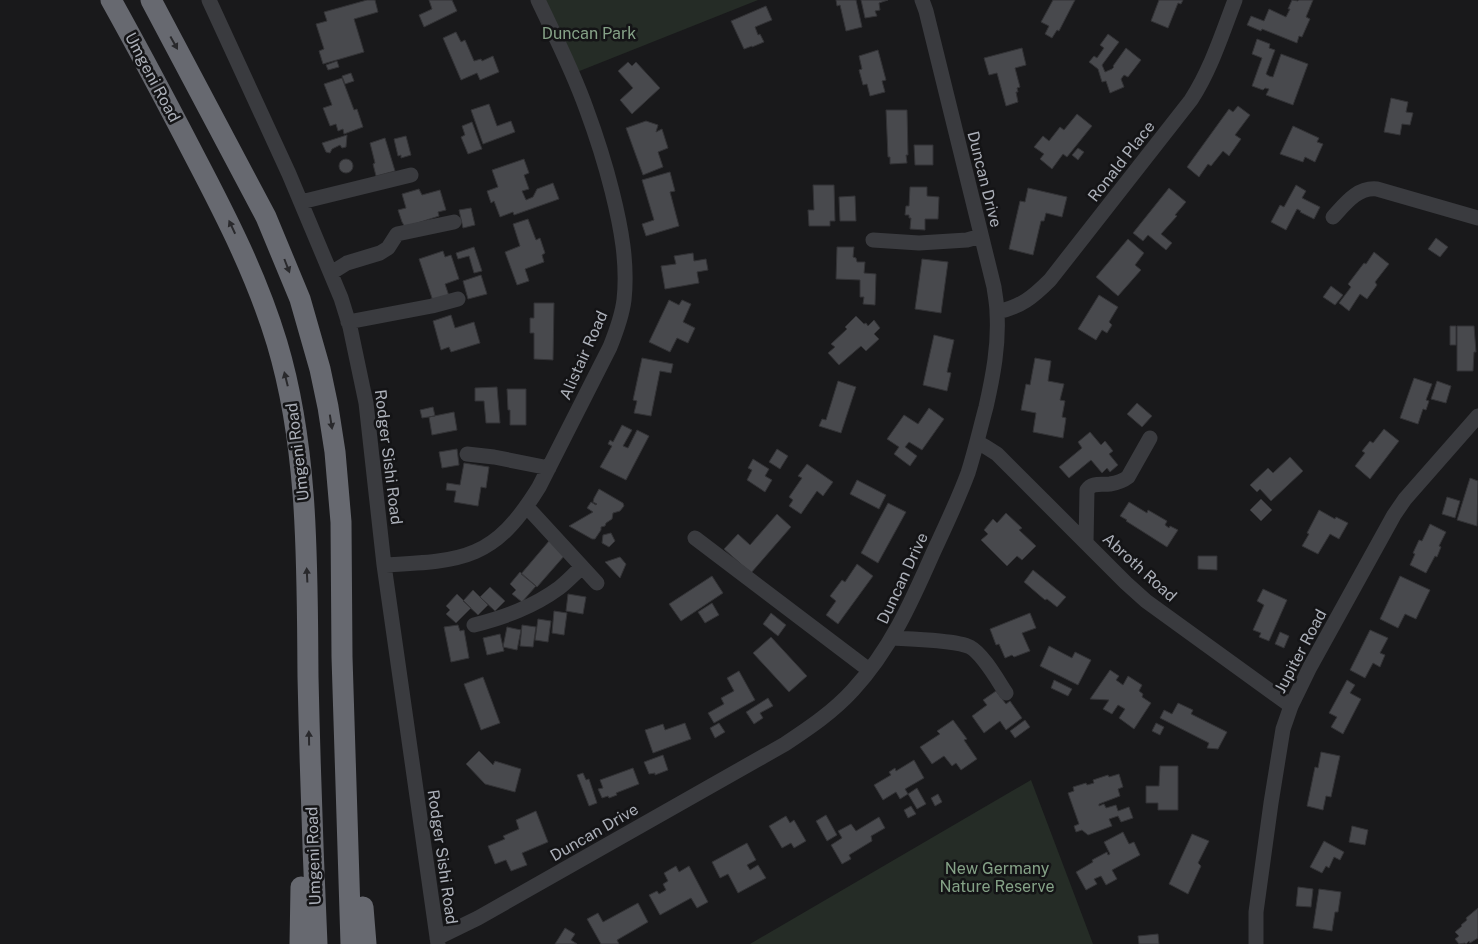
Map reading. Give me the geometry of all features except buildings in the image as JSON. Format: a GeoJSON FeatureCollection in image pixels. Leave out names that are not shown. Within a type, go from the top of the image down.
{"type":"FeatureCollection","features":[{"type":"Feature","properties":{"kind":"highway","name":"Umgeni Road"},"geometry":{"type":"LineString","coordinates":[[111,0],[231,225],[263,302],[277,343],[289,389],[302,489],[307,582],[310,778],[317,944]]}},
{"type":"Feature","properties":{"kind":"highway"},"geometry":{"type":"LineString","coordinates":[[151,0],[266,217],[300,299],[313,342],[328,407],[339,490],[351,944]]}},
{"type":"Feature","properties":{"kind":"highway"},"geometry":{"type":"LineString","coordinates":[[342,657],[366,944]]}},
{"type":"Feature","properties":{"kind":"highway"},"geometry":{"type":"LineString","coordinates":[[300,944],[302,885],[310,778]]}},
{"type":"Feature","properties":{"kind":"street","name":"Rodger Sishi Road"},"geometry":{"type":"LineString","coordinates":[[209,0],[250,86],[301,202],[331,273],[348,322],[366,403],[384,566],[438,941]]}},
{"type":"Feature","properties":{"kind":"street","name":"Alistair Road"},"geometry":{"type":"LineString","coordinates":[[384,566],[447,561],[475,552],[498,538],[519,517],[527,507],[549,468],[618,328],[624,302],[625,265],[624,243],[619,219],[586,106],[538,0]]}},
{"type":"Feature","properties":{"kind":"street","name":"Duncan Drive"},"geometry":{"type":"LineString","coordinates":[[438,941],[784,744],[815,724],[853,690],[892,638],[907,612],[959,496],[977,442],[995,366],[998,312],[994,286],[922,0]]}},
{"type":"Feature","properties":{"kind":"street","name":"Ronald Place"},"geometry":{"type":"LineString","coordinates":[[998,312],[1026,302],[1050,280],[1191,100],[1210,66],[1235,0]]}},
{"type":"Feature","properties":{"kind":"street"},"geometry":{"type":"LineString","coordinates":[[301,202],[411,174]]}},
{"type":"Feature","properties":{"kind":"street"},"geometry":{"type":"LineString","coordinates":[[1333,217],[1352,198],[1371,188],[1478,218]]}},
{"type":"Feature","properties":{"kind":"street"},"geometry":{"type":"LineString","coordinates":[[331,273],[347,263],[380,253],[388,248],[397,234],[454,222]]}},
{"type":"Feature","properties":{"kind":"street"},"geometry":{"type":"LineString","coordinates":[[873,240],[919,243],[967,240],[981,236]]}},
{"type":"Feature","properties":{"kind":"street"},"geometry":{"type":"LineString","coordinates":[[348,322],[432,306],[458,298]]}},
{"type":"Feature","properties":{"kind":"street","name":"Jupiter Road"},"geometry":{"type":"LineString","coordinates":[[1256,944],[1256,912],[1272,794],[1283,729],[1291,706],[1310,667],[1394,516],[1410,493],[1478,416]]}},
{"type":"Feature","properties":{"kind":"street"},"geometry":{"type":"LineString","coordinates":[[1086,542],[1087,490],[1089,486],[1094,484],[1110,484],[1128,477],[1150,438]]}},
{"type":"Feature","properties":{"kind":"street","name":"Abroth Road"},"geometry":{"type":"LineString","coordinates":[[977,442],[997,454],[1146,600],[1291,706]]}},
{"type":"Feature","properties":{"kind":"street"},"geometry":{"type":"LineString","coordinates":[[467,454],[494,457],[549,468]]}},
{"type":"Feature","properties":{"kind":"street"},"geometry":{"type":"LineString","coordinates":[[527,507],[598,583]]}},
{"type":"Feature","properties":{"kind":"street"},"geometry":{"type":"LineString","coordinates":[[695,538],[869,670]]}},
{"type":"Feature","properties":{"kind":"street"},"geometry":{"type":"LineString","coordinates":[[474,625],[518,612],[537,602],[560,587],[582,568]]}},
{"type":"Feature","properties":{"kind":"street"},"geometry":{"type":"LineString","coordinates":[[892,638],[958,643],[971,647],[986,663],[1006,694]]}},
{"type":"Feature","properties":{"kind":"green space","name":"Duncan Park"},"geometry":{"type":"Polygon","coordinates":[[[539,0],[758,0],[572,74],[539,0]]]}},
{"type":"Feature","properties":{"kind":"green space","name":"New Germany Nature Reserve"},"geometry":{"type":"Polygon","coordinates":[[[1031,780],[1093,944],[750,944],[1031,780]]]}}]}
